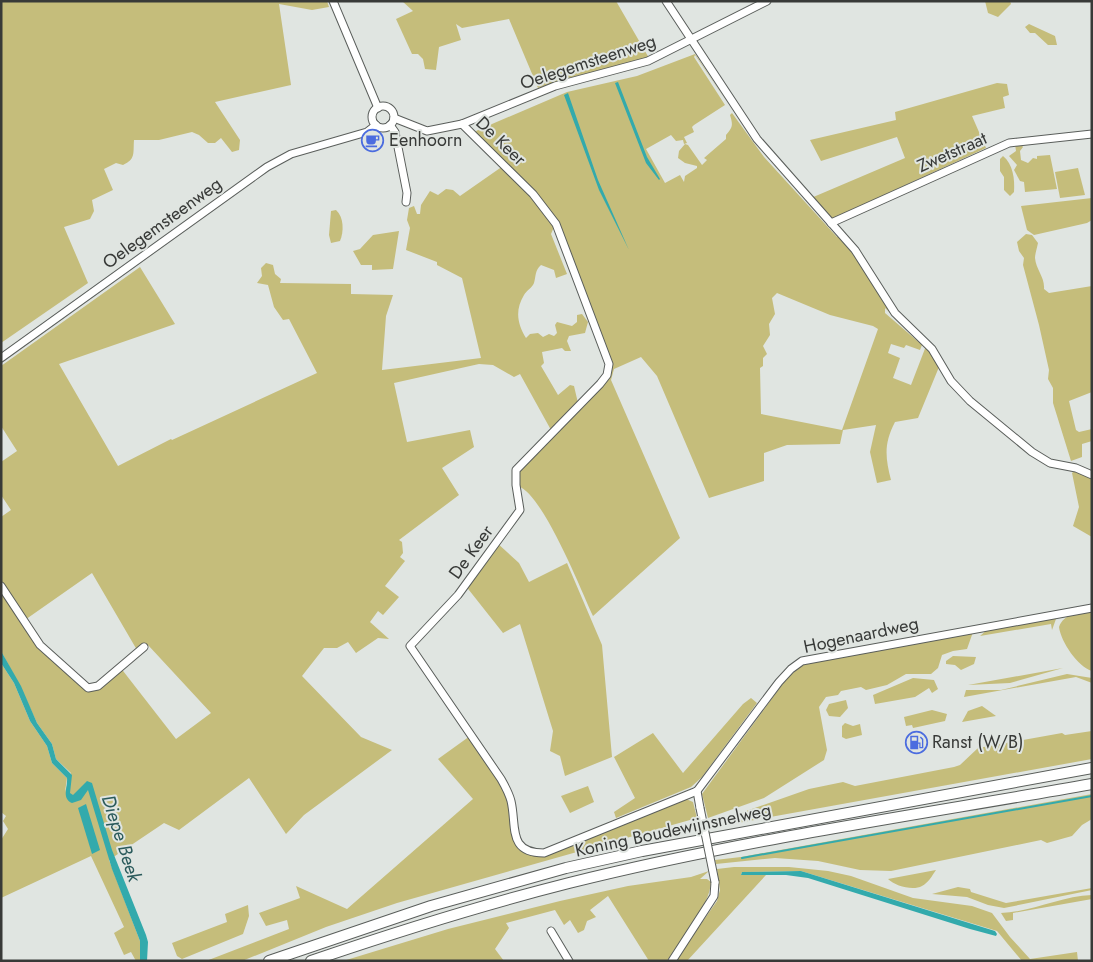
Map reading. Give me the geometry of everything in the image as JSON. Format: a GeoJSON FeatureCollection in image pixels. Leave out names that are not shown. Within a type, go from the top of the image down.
{"type":"FeatureCollection","features":[{"type":"Feature","properties":{"kind":"highway","name":"Koning Boudewijnsnelweg"},"geometry":{"type":"LineString","coordinates":[[269,961],[423,908],[642,850],[1092,768]]}},
{"type":"Feature","properties":{"kind":"highway","name":"Koning Boudewijnsnelweg"},"geometry":{"type":"LineString","coordinates":[[310,961],[438,919],[636,868],[768,841],[1092,784]]}},
{"type":"Feature","properties":{"kind":"street"},"geometry":{"type":"LineString","coordinates":[[333,1],[378,108]]}},
{"type":"Feature","properties":{"kind":"street"},"geometry":{"type":"LineString","coordinates":[[666,1],[690,41],[756,139],[855,250],[895,313],[932,349],[950,381],[970,401],[1032,452],[1050,463],[1076,468],[1092,475]]}},
{"type":"Feature","properties":{"kind":"street","name":"Oelegemsteenweg"},"geometry":{"type":"LineString","coordinates":[[392,122],[427,131],[462,124],[570,81],[641,64],[767,1]]}},
{"type":"Feature","properties":{"kind":"street"},"geometry":{"type":"LineString","coordinates":[[378,108],[375,111],[375,122],[383,128],[392,122]]}},
{"type":"Feature","properties":{"kind":"street"},"geometry":{"type":"LineString","coordinates":[[378,108],[389,108],[407,193],[406,202]]}},
{"type":"Feature","properties":{"kind":"street","name":"Oelegemsteenweg"},"geometry":{"type":"LineString","coordinates":[[1,358],[267,167],[290,154],[352,136],[375,122]]}},
{"type":"Feature","properties":{"kind":"street","name":"De Keer"},"geometry":{"type":"LineString","coordinates":[[462,124],[533,194],[556,224],[609,367],[600,384],[516,470],[516,486],[520,510],[458,595],[412,642],[410,646],[411,651],[462,719],[501,779],[511,800],[518,843],[526,851],[544,853],[697,791]]}},
{"type":"Feature","properties":{"kind":"street","name":"Zwetstraat"},"geometry":{"type":"LineString","coordinates":[[831,223],[1009,143],[1092,134]]}},
{"type":"Feature","properties":{"kind":"street"},"geometry":{"type":"LineString","coordinates":[[1,586],[40,645],[88,688],[98,686],[144,648]]}},
{"type":"Feature","properties":{"kind":"street","name":"Hogenaardweg"},"geometry":{"type":"LineString","coordinates":[[697,791],[779,682],[791,668],[802,661],[1092,608]]}},
{"type":"Feature","properties":{"kind":"street"},"geometry":{"type":"LineString","coordinates":[[672,961],[714,896],[715,882],[697,791]]}},
{"type":"Feature","properties":{"kind":"street"},"geometry":{"type":"LineString","coordinates":[[551,931],[569,961]]}},
{"type":"Feature","properties":{"kind":"shaded area"},"geometry":{"type":"Polygon","coordinates":[[[1,1],[327,1],[329,7],[312,10],[279,4],[291,85],[215,102],[240,140],[239,150],[232,152],[221,138],[215,143],[208,143],[192,132],[159,140],[134,140],[133,155],[127,163],[123,165],[116,163],[104,169],[113,190],[92,200],[94,211],[90,219],[64,227],[88,283],[1,343],[1,1]]]}},
{"type":"Feature","properties":{"kind":"shaded area"},"geometry":{"type":"Polygon","coordinates":[[[402,1],[616,1],[649,58],[569,78],[538,88],[509,19],[462,28],[456,24],[461,40],[439,47],[436,70],[425,69],[423,59],[418,54],[412,54],[396,19],[413,11],[402,1]]]}},
{"type":"Feature","properties":{"kind":"shaded area"},"geometry":{"type":"Polygon","coordinates":[[[985,1],[1010,1],[1011,4],[998,17],[988,13],[985,1]]]}},
{"type":"Feature","properties":{"kind":"shaded area"},"geometry":{"type":"Polygon","coordinates":[[[1029,24],[1055,36],[1057,45],[1048,45],[1035,33],[1030,33],[1025,27],[1029,24]]]}},
{"type":"Feature","properties":{"kind":"shaded area"},"geometry":{"type":"Polygon","coordinates":[[[695,54],[729,105],[695,55],[694,57],[725,105],[692,127],[694,132],[684,137],[687,143],[684,144],[683,140],[676,141],[671,135],[646,149],[665,183],[680,175],[684,182],[685,176],[697,168],[697,166],[685,163],[678,158],[679,151],[685,144],[688,145],[702,165],[707,160],[704,158],[726,139],[726,135],[732,126],[730,115],[732,113],[764,157],[837,237],[842,236],[883,301],[901,323],[885,308],[885,313],[922,345],[920,350],[906,345],[904,348],[891,344],[888,353],[900,358],[893,378],[911,385],[926,346],[939,367],[918,418],[895,422],[891,430],[887,450],[891,480],[877,483],[870,452],[876,425],[843,430],[840,444],[787,445],[764,453],[764,481],[709,498],[657,376],[641,357],[614,369],[611,380],[680,538],[593,616],[550,524],[539,506],[528,493],[518,486],[517,473],[611,370],[554,227],[551,234],[567,274],[556,278],[554,270],[541,265],[533,285],[525,293],[521,301],[518,316],[526,338],[530,334],[538,333],[543,337],[549,334],[554,336],[557,333],[555,325],[557,322],[572,326],[577,322],[577,315],[582,314],[588,322],[585,333],[569,336],[567,341],[571,351],[565,351],[562,348],[542,352],[544,363],[541,366],[558,395],[570,385],[574,386],[578,403],[551,430],[520,374],[514,377],[493,365],[479,364],[394,383],[407,442],[470,430],[474,447],[442,468],[459,495],[399,540],[402,542],[403,553],[400,557],[405,561],[385,586],[399,597],[383,615],[378,611],[370,622],[389,639],[378,638],[356,653],[348,642],[337,648],[324,648],[302,676],[361,737],[392,750],[304,815],[286,834],[249,778],[179,830],[164,823],[109,860],[140,941],[140,961],[136,961],[131,952],[124,955],[114,933],[124,927],[91,856],[1,898],[1,840],[8,829],[3,821],[6,816],[1,812],[1,663],[14,683],[30,721],[47,746],[52,763],[67,778],[65,792],[71,773],[56,759],[52,744],[37,723],[1,651],[1,517],[11,510],[1,495],[1,462],[17,451],[1,426],[1,366],[140,267],[175,324],[59,364],[118,466],[171,439],[317,373],[289,319],[283,320],[274,307],[268,285],[257,283],[262,276],[261,268],[266,263],[273,265],[275,274],[281,279],[280,283],[351,284],[351,294],[393,295],[386,316],[382,370],[481,358],[462,278],[437,265],[437,262],[406,250],[410,228],[407,220],[409,208],[414,206],[417,214],[420,214],[421,205],[430,191],[438,195],[446,189],[453,190],[460,196],[503,166],[473,133],[478,130],[567,92],[637,76],[695,54]],[[777,293],[772,298],[775,314],[769,324],[770,335],[763,346],[767,354],[763,358],[763,366],[760,368],[761,414],[842,430],[878,329],[830,315],[777,293]],[[92,573],[22,622],[86,690],[94,690],[120,667],[176,739],[211,713],[148,645],[137,650],[92,573]]]}},
{"type":"Feature","properties":{"kind":"shaded area"},"geometry":{"type":"Polygon","coordinates":[[[997,83],[1007,84],[1009,95],[1003,97],[1005,108],[972,116],[986,148],[832,219],[811,198],[905,158],[897,137],[821,161],[810,140],[896,120],[895,112],[997,83]]]}},
{"type":"Feature","properties":{"kind":"shaded area"},"geometry":{"type":"Polygon","coordinates":[[[1020,143],[1023,147],[1020,151],[1021,160],[1028,163],[1033,158],[1037,159],[1037,156],[1050,155],[1057,189],[1025,192],[1024,182],[1020,181],[1014,170],[1017,165],[1009,156],[1016,151],[1015,144],[1020,143]]]}},
{"type":"Feature","properties":{"kind":"shaded area"},"geometry":{"type":"Polygon","coordinates":[[[1003,156],[1009,163],[1014,177],[1014,192],[1010,196],[1004,190],[1004,177],[1000,171],[1000,159],[1003,156]]]}},
{"type":"Feature","properties":{"kind":"shaded area"},"geometry":{"type":"Polygon","coordinates":[[[1078,168],[1085,195],[1060,198],[1055,172],[1078,168]]]}},
{"type":"Feature","properties":{"kind":"shaded area"},"geometry":{"type":"Polygon","coordinates":[[[1092,198],[1092,220],[1087,223],[1034,235],[1027,230],[1021,206],[1092,198]]]}},
{"type":"Feature","properties":{"kind":"shaded area"},"geometry":{"type":"Polygon","coordinates":[[[336,210],[341,217],[342,233],[340,241],[331,243],[329,235],[331,211],[336,210]]]}},
{"type":"Feature","properties":{"kind":"shaded area"},"geometry":{"type":"Polygon","coordinates":[[[399,231],[393,269],[372,270],[372,265],[361,265],[353,251],[360,249],[373,235],[399,231]]]}},
{"type":"Feature","properties":{"kind":"shaded area"},"geometry":{"type":"Polygon","coordinates":[[[1026,234],[1032,235],[1038,243],[1035,256],[1036,262],[1044,289],[1049,293],[1092,286],[1092,392],[1069,401],[1076,430],[1079,432],[1092,429],[1092,441],[1082,444],[1082,457],[1071,461],[1053,403],[1053,388],[1048,379],[1049,370],[1039,325],[1023,265],[1024,258],[1019,251],[1017,242],[1026,234]]]}},
{"type":"Feature","properties":{"kind":"shaded area"},"geometry":{"type":"Polygon","coordinates":[[[1074,471],[1092,478],[1092,537],[1073,526],[1079,507],[1072,473],[1074,471]]]}},
{"type":"Feature","properties":{"kind":"shaded area"},"geometry":{"type":"Polygon","coordinates":[[[496,542],[519,563],[529,582],[567,563],[602,645],[612,757],[565,776],[560,756],[550,751],[553,731],[520,624],[503,633],[465,585],[496,542]]]}},
{"type":"Feature","properties":{"kind":"shaded area"},"geometry":{"type":"Polygon","coordinates":[[[1092,611],[1092,671],[1081,665],[1071,653],[1063,640],[1059,627],[1061,622],[1068,616],[1092,611]]]}},
{"type":"Feature","properties":{"kind":"shaded area"},"geometry":{"type":"Polygon","coordinates":[[[1053,617],[1056,619],[1052,630],[1051,624],[980,636],[988,629],[1053,617]]]}},
{"type":"Feature","properties":{"kind":"shaded area"},"geometry":{"type":"Polygon","coordinates":[[[973,632],[967,649],[942,655],[938,668],[931,674],[906,674],[887,685],[866,690],[861,687],[841,691],[838,695],[826,697],[819,707],[827,750],[824,760],[764,798],[708,818],[702,794],[787,678],[805,663],[973,632]]]}},
{"type":"Feature","properties":{"kind":"shaded area"},"geometry":{"type":"Polygon","coordinates":[[[953,656],[976,657],[974,664],[961,670],[955,665],[946,664],[946,661],[953,656]]]}},
{"type":"Feature","properties":{"kind":"shaded area"},"geometry":{"type":"Polygon","coordinates":[[[1063,668],[1010,683],[968,685],[1063,668]]]}},
{"type":"Feature","properties":{"kind":"shaded area"},"geometry":{"type":"Polygon","coordinates":[[[1067,674],[1092,678],[1092,683],[1076,677],[964,697],[966,690],[1001,690],[1067,674]]]}},
{"type":"Feature","properties":{"kind":"shaded area"},"geometry":{"type":"Polygon","coordinates":[[[913,678],[934,680],[938,689],[932,693],[929,688],[915,697],[875,704],[873,695],[913,678]]]}},
{"type":"Feature","properties":{"kind":"shaded area"},"geometry":{"type":"Polygon","coordinates":[[[751,698],[757,703],[702,777],[691,787],[616,818],[614,812],[635,798],[614,757],[653,733],[683,773],[743,704],[751,698]]]}},
{"type":"Feature","properties":{"kind":"shaded area"},"geometry":{"type":"Polygon","coordinates":[[[846,700],[848,708],[840,717],[829,716],[826,710],[829,704],[846,700]]]}},
{"type":"Feature","properties":{"kind":"shaded area"},"geometry":{"type":"Polygon","coordinates":[[[982,706],[996,716],[962,722],[968,711],[982,706]]]}},
{"type":"Feature","properties":{"kind":"shaded area"},"geometry":{"type":"Polygon","coordinates":[[[932,710],[947,714],[945,721],[913,728],[912,725],[906,726],[904,717],[932,710]]]}},
{"type":"Feature","properties":{"kind":"shaded area"},"geometry":{"type":"Polygon","coordinates":[[[845,723],[853,726],[860,724],[862,735],[846,739],[842,737],[842,726],[845,723]]]}},
{"type":"Feature","properties":{"kind":"shaded area"},"geometry":{"type":"Polygon","coordinates":[[[1092,731],[1092,759],[710,828],[709,824],[809,789],[843,782],[855,786],[954,767],[960,765],[978,748],[1062,733],[1065,735],[1092,731]]]}},
{"type":"Feature","properties":{"kind":"shaded area"},"geometry":{"type":"Polygon","coordinates":[[[470,736],[500,782],[509,803],[516,846],[528,855],[544,856],[686,799],[693,802],[697,818],[397,903],[326,927],[242,961],[206,961],[289,929],[287,920],[266,926],[259,913],[300,898],[296,886],[347,909],[473,799],[438,759],[470,736]]]}},
{"type":"Feature","properties":{"kind":"shaded area"},"geometry":{"type":"Polygon","coordinates":[[[588,786],[594,802],[570,813],[561,796],[588,786]]]}},
{"type":"Feature","properties":{"kind":"shaded area"},"geometry":{"type":"Polygon","coordinates":[[[1092,794],[1092,819],[1082,825],[1072,836],[1047,843],[1041,840],[891,871],[860,870],[818,861],[775,858],[716,864],[715,860],[741,857],[1092,794]]]}},
{"type":"Feature","properties":{"kind":"shaded area"},"geometry":{"type":"Polygon","coordinates":[[[734,867],[789,867],[828,871],[851,876],[913,898],[972,906],[992,913],[1030,959],[1077,952],[1078,961],[1022,961],[997,931],[801,871],[742,872],[741,875],[766,875],[687,961],[675,961],[717,901],[720,890],[717,869],[734,867]]]}},
{"type":"Feature","properties":{"kind":"shaded area"},"geometry":{"type":"Polygon","coordinates":[[[936,870],[926,883],[914,888],[895,884],[888,879],[936,870]]]}},
{"type":"Feature","properties":{"kind":"shaded area"},"geometry":{"type":"Polygon","coordinates":[[[709,871],[700,879],[707,879],[711,882],[706,902],[694,923],[667,961],[649,961],[608,896],[590,910],[596,917],[587,921],[584,930],[578,933],[570,920],[564,925],[555,910],[506,923],[509,928],[495,949],[504,961],[343,961],[448,929],[560,901],[628,886],[691,877],[709,871]]]}},
{"type":"Feature","properties":{"kind":"shaded area"},"geometry":{"type":"Polygon","coordinates":[[[958,887],[970,889],[971,892],[1006,903],[1092,888],[1092,890],[1004,908],[988,905],[967,897],[932,894],[958,887]]]}},
{"type":"Feature","properties":{"kind":"shaded area"},"geometry":{"type":"Polygon","coordinates":[[[1092,895],[1092,899],[1013,913],[1013,920],[1006,921],[1001,913],[1024,910],[1069,898],[1092,895]]]}},
{"type":"Feature","properties":{"kind":"shaded area"},"geometry":{"type":"Polygon","coordinates":[[[248,905],[249,916],[243,934],[182,959],[177,956],[172,943],[227,922],[225,914],[248,905]]]}},
{"type":"Feature","properties":{"kind":"water"},"geometry":{"type":"Polygon","coordinates":[[[618,82],[647,157],[659,180],[646,163],[615,83],[618,82]]]}},
{"type":"Feature","properties":{"kind":"water"},"geometry":{"type":"Polygon","coordinates":[[[568,93],[598,180],[629,250],[599,190],[564,95],[568,93]]]}},
{"type":"Feature","properties":{"kind":"water"},"geometry":{"type":"Polygon","coordinates":[[[1,651],[21,686],[37,723],[52,744],[56,759],[72,775],[70,793],[73,795],[87,781],[92,783],[112,850],[146,935],[148,942],[147,961],[140,961],[140,941],[112,869],[88,790],[81,800],[72,803],[67,798],[67,778],[52,763],[47,746],[30,721],[14,683],[1,663],[1,651]]]}},
{"type":"Feature","properties":{"kind":"water"},"geometry":{"type":"Polygon","coordinates":[[[86,804],[100,850],[92,854],[78,808],[86,804]]]}},
{"type":"Feature","properties":{"kind":"water"},"geometry":{"type":"Polygon","coordinates":[[[801,871],[995,931],[997,934],[996,936],[970,929],[808,878],[786,875],[741,875],[742,872],[801,871]]]}},
{"type":"Feature","properties":{"kind":"waterway"},"geometry":{"type":"LineString","coordinates":[[742,858],[1092,796]]}},
{"type":"Feature","properties":{"kind":"place","name":"Eenhoorn"},"geometry":{"type":"Point","coordinates":[373,140]}},
{"type":"Feature","properties":{"kind":"place","name":"Ranst (W/B)"},"geometry":{"type":"Point","coordinates":[916,742]}},
{"type":"Feature","properties":{"kind":"water label","name":"Diepe Beek"},"geometry":{"type":"Point","coordinates":[122,838]}}]}
